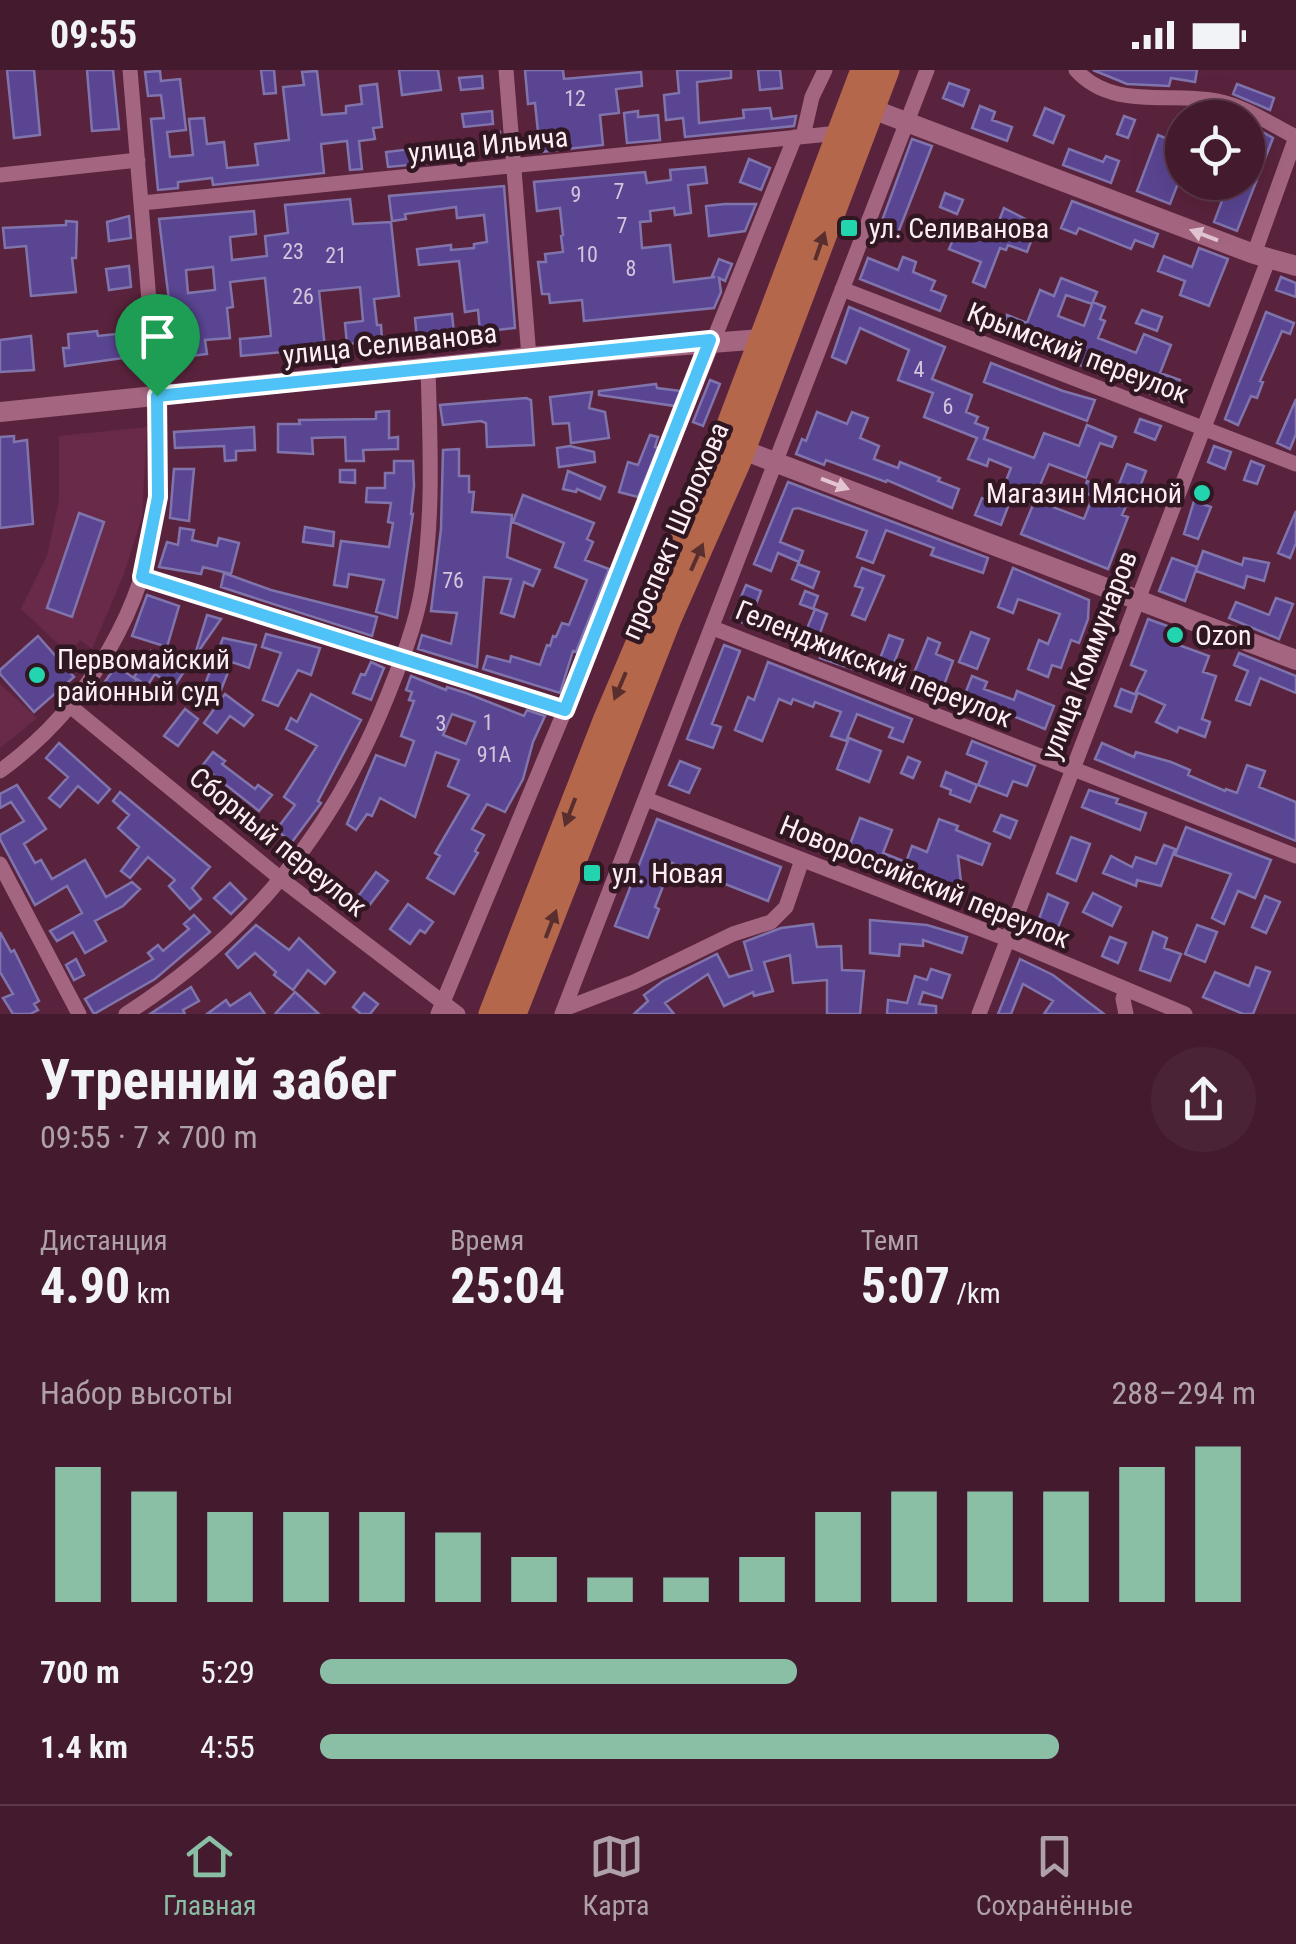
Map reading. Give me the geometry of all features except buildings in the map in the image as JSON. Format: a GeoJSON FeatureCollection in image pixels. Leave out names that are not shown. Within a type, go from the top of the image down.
{"type":"FeatureCollection","features":[{"type":"Feature","properties":{"kind":"main road","name":"проспект Шолохова"},"geometry":{"type":"LineString","coordinates":[[514,1014],[669,619],[743,450],[839,133],[863,70]]}},
{"type":"Feature","properties":{"kind":"main road","name":"проспект Шолохова"},"geometry":{"type":"LineString","coordinates":[[491,1014],[605,721],[715,462],[776,338],[886,70]]}},
{"type":"Feature","properties":{"kind":"street"},"geometry":{"type":"LineString","coordinates":[[0,771],[39,739],[70,706],[105,658],[142,577],[158,497],[157,396],[130,70]]}},
{"type":"Feature","properties":{"kind":"street"},"geometry":{"type":"LineString","coordinates":[[506,70],[529,357]]}},
{"type":"Feature","properties":{"kind":"street"},"geometry":{"type":"LineString","coordinates":[[437,1010],[565,710],[710,340],[825,70]]}},
{"type":"Feature","properties":{"kind":"street"},"geometry":{"type":"LineString","coordinates":[[563,1011],[927,70]]}},
{"type":"Feature","properties":{"kind":"street"},"geometry":{"type":"LineString","coordinates":[[1076,70],[1090,83],[1130,97],[1222,101],[1296,137]]}},
{"type":"Feature","properties":{"kind":"street"},"geometry":{"type":"LineString","coordinates":[[872,109],[1296,266]]}},
{"type":"Feature","properties":{"kind":"street","name":"улица Ильича"},"geometry":{"type":"LineString","coordinates":[[142,203],[839,133]]}},
{"type":"Feature","properties":{"kind":"street","name":"улица Коммунаров"},"geometry":{"type":"LineString","coordinates":[[979,1014],[1202,428],[1262,256],[1296,137]]}},
{"type":"Feature","properties":{"kind":"street"},"geometry":{"type":"LineString","coordinates":[[0,175],[138,160]]}},
{"type":"Feature","properties":{"kind":"street","name":"Крымский переулок"},"geometry":{"type":"LineString","coordinates":[[842,289],[1296,464]]}},
{"type":"Feature","properties":{"kind":"street","name":"улица Селиванова"},"geometry":{"type":"LineString","coordinates":[[0,412],[529,357],[710,340],[776,338]]}},
{"type":"Feature","properties":{"kind":"street"},"geometry":{"type":"LineString","coordinates":[[126,1014],[202,960],[282,878],[322,828],[352,777],[402,660],[422,590],[429,517],[428,368]]}},
{"type":"Feature","properties":{"kind":"street"},"geometry":{"type":"LineString","coordinates":[[743,450],[1296,660]]}},
{"type":"Feature","properties":{"kind":"street"},"geometry":{"type":"LineString","coordinates":[[142,577],[565,710]]}},
{"type":"Feature","properties":{"kind":"street","name":"Геленджикский переулок"},"geometry":{"type":"LineString","coordinates":[[713,628],[1296,856]]}},
{"type":"Feature","properties":{"kind":"street","name":"Сборный переулок"},"geometry":{"type":"LineString","coordinates":[[70,706],[437,1010],[458,1014]]}},
{"type":"Feature","properties":{"kind":"street","name":"Новороссийский переулок"},"geometry":{"type":"LineString","coordinates":[[646,799],[1006,939],[1185,1014]]}},
{"type":"Feature","properties":{"kind":"street"},"geometry":{"type":"LineString","coordinates":[[563,1011],[733,934],[771,922],[786,906],[802,860]]}},
{"type":"Feature","properties":{"kind":"street"},"geometry":{"type":"LineString","coordinates":[[0,864],[79,1014]]}},
{"type":"Feature","properties":{"kind":"street"},"geometry":{"type":"LineString","coordinates":[[1126,989],[1126,1014]]}},
{"type":"Feature","properties":{"kind":"shaded area"},"geometry":{"type":"Polygon","coordinates":[[[147,427],[142,517],[124,574],[92,649],[80,640],[69,654],[21,609],[47,556],[59,500],[59,436],[147,427]]]}},
{"type":"Feature","properties":{"kind":"shaded area"},"geometry":{"type":"Polygon","coordinates":[[[0,684],[37,718],[0,748],[0,684]]]}},
{"type":"Feature","properties":{"kind":"place","name":"ул. Селиванова"},"geometry":{"type":"Point","coordinates":[849,228]}},
{"type":"Feature","properties":{"kind":"place","name":"Магазин Мясной"},"geometry":{"type":"Point","coordinates":[1202,493]}},
{"type":"Feature","properties":{"kind":"place","name":"Ozon"},"geometry":{"type":"Point","coordinates":[1175,635]}},
{"type":"Feature","properties":{"kind":"place","name":"Первомайский районный суд"},"geometry":{"type":"Point","coordinates":[37,675]}},
{"type":"Feature","properties":{"kind":"place","name":"ул. Новая"},"geometry":{"type":"Point","coordinates":[592,873]}},
{"type":"Feature","properties":{"kind":"route"},"geometry":{"type":"LineString","coordinates":[[710,340],[565,710],[142,577],[158,497],[157,396],[710,340]]}}]}
